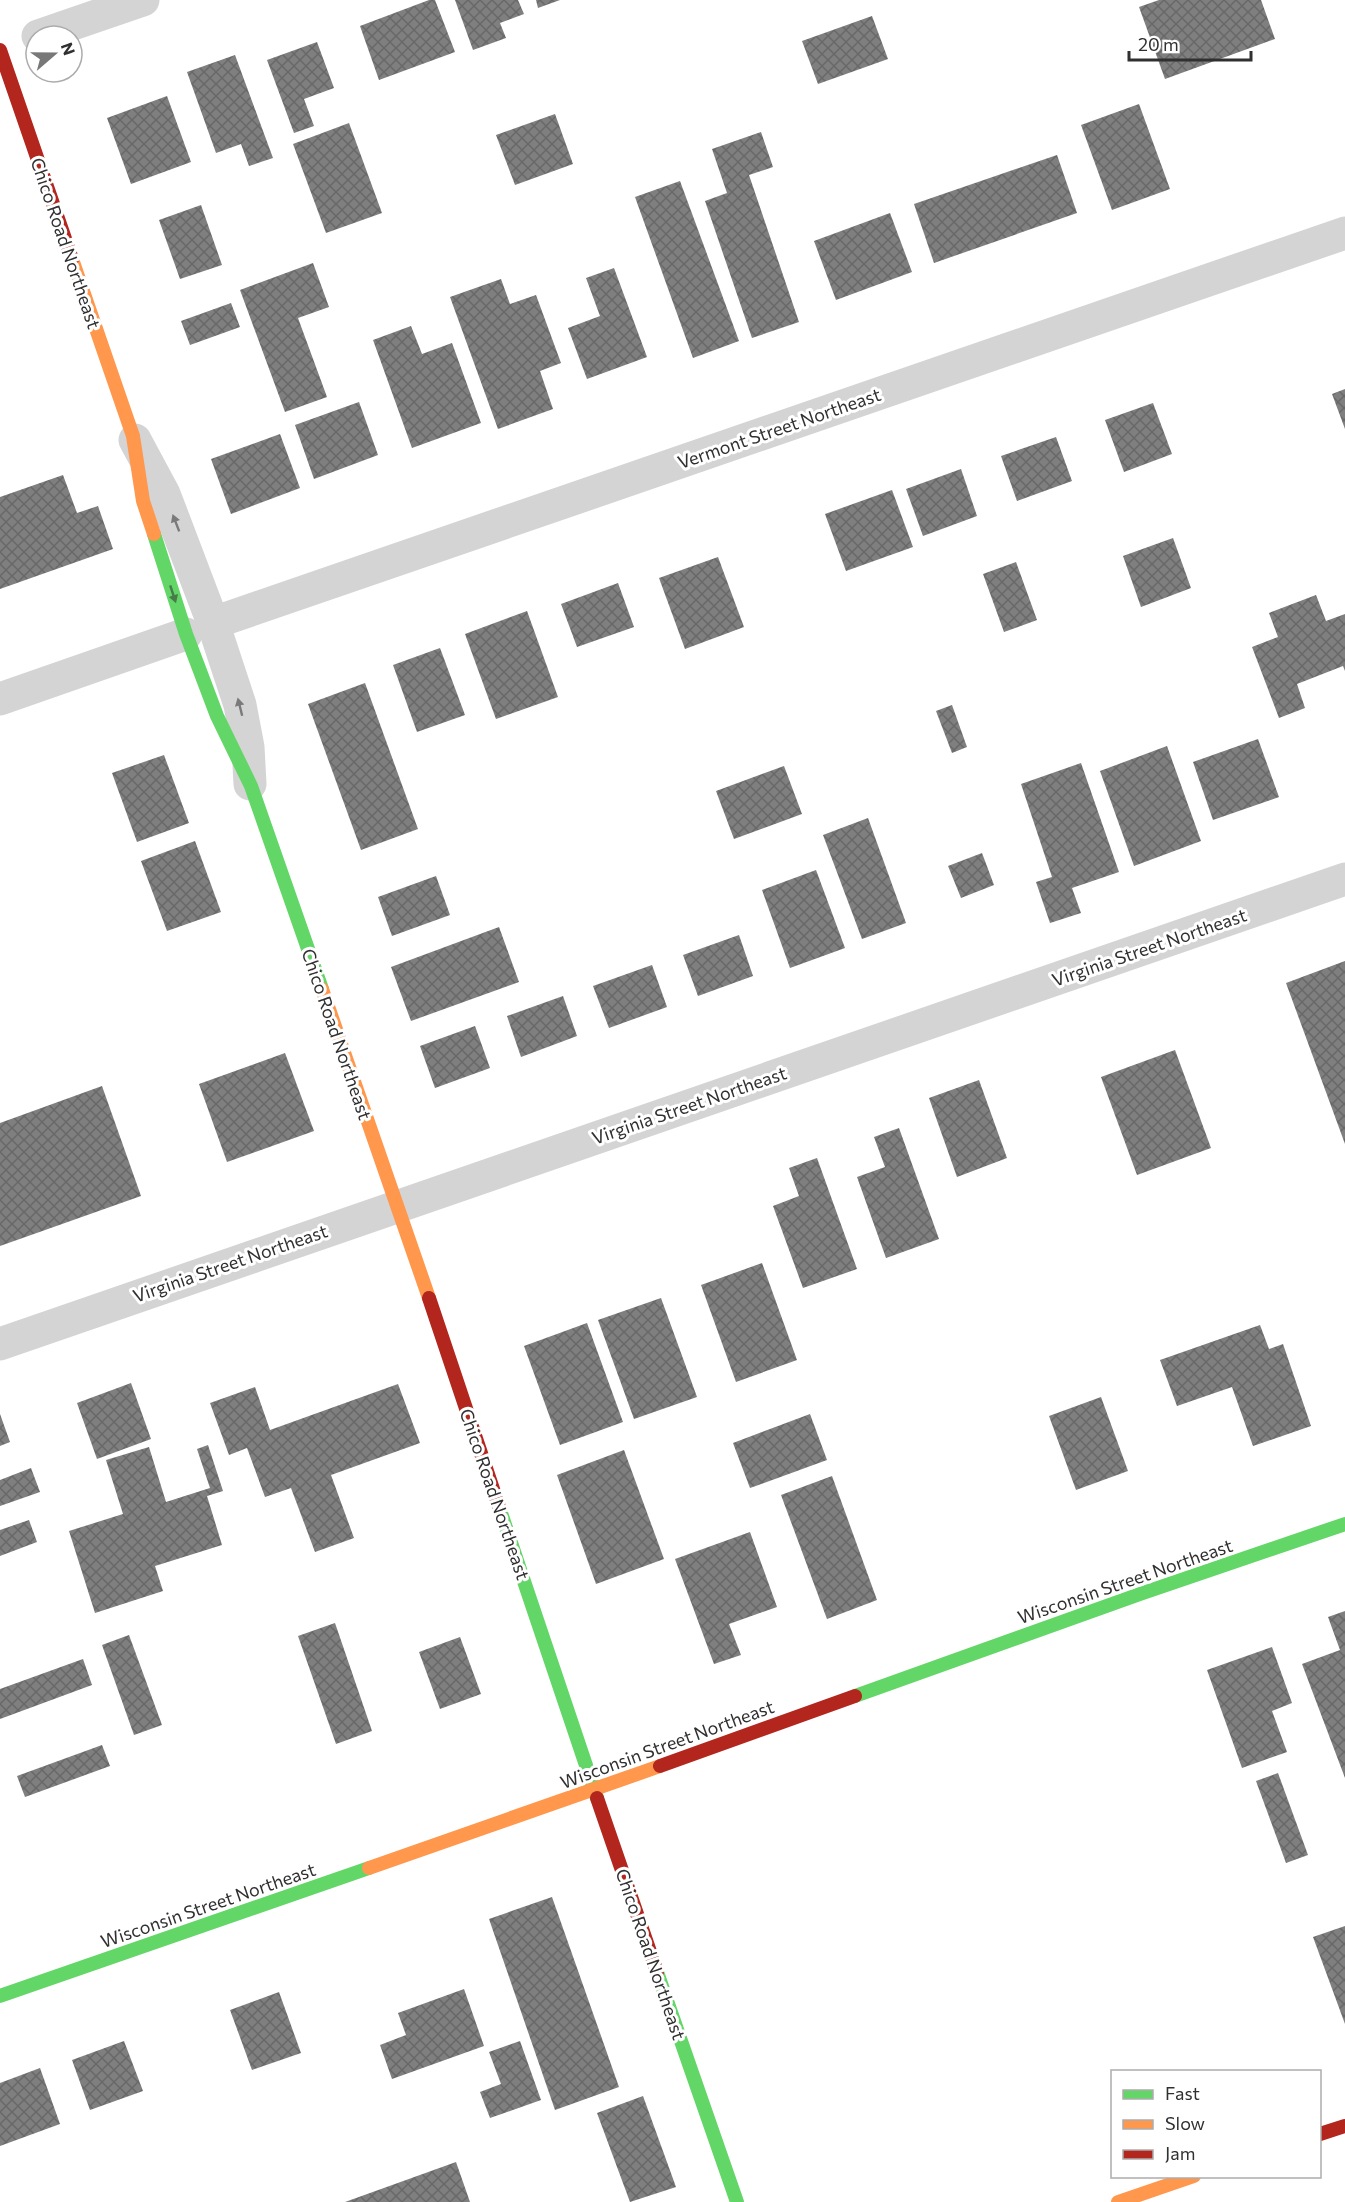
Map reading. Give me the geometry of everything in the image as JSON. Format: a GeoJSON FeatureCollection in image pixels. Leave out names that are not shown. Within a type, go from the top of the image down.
{"type":"FeatureCollection","features":[{"type":"Feature","properties":{"kind":"street"},"geometry":{"type":"LineString","coordinates":[[72,24],[143,0]]}},
{"type":"Feature","properties":{"kind":"street"},"geometry":{"type":"LineString","coordinates":[[0,50],[24,41]]}},
{"type":"Feature","properties":{"kind":"street","name":"Chico Road Northeast"},"geometry":{"type":"LineString","coordinates":[[0,50],[133,436],[164,494],[200,628],[240,705],[248,747],[250,786],[398,1206],[594,1790],[737,2202]]}},
{"type":"Feature","properties":{"kind":"street","name":"Vermont Street Northeast"},"geometry":{"type":"LineString","coordinates":[[0,699],[1345,233]]}},
{"type":"Feature","properties":{"kind":"street","name":"Virginia Street Northeast"},"geometry":{"type":"LineString","coordinates":[[0,1344],[1345,879]]}},
{"type":"Feature","properties":{"kind":"street","name":"Wisconsin Street Northeast"},"geometry":{"type":"LineString","coordinates":[[0,1996],[594,1790],[1140,1594],[1345,1524]]}},
{"type":"Feature","properties":{"kind":"street"},"geometry":{"type":"LineString","coordinates":[[1321,2134],[1345,2126]]}},
{"type":"Feature","properties":{"kind":"street"},"geometry":{"type":"LineString","coordinates":[[1118,2202],[1188,2178]]}},
{"type":"Feature","properties":{"kind":"building"},"geometry":{"type":"Polygon","coordinates":[[[429,0],[435,0],[455,52],[379,80],[360,26],[429,0]]]}},
{"type":"Feature","properties":{"kind":"building"},"geometry":{"type":"Polygon","coordinates":[[[455,0],[518,0],[524,14],[500,23],[506,38],[473,50],[455,0]]]}},
{"type":"Feature","properties":{"kind":"building"},"geometry":{"type":"Polygon","coordinates":[[[536,0],[560,0],[538,8],[536,0]]]}},
{"type":"Feature","properties":{"kind":"building"},"geometry":{"type":"Polygon","coordinates":[[[1159,0],[1261,0],[1275,39],[1165,79],[1139,7],[1159,0]]]}},
{"type":"Feature","properties":{"kind":"building"},"geometry":{"type":"Polygon","coordinates":[[[872,16],[888,59],[818,84],[802,41],[872,16]]]}},
{"type":"Feature","properties":{"kind":"building"},"geometry":{"type":"Polygon","coordinates":[[[317,42],[334,88],[304,99],[314,126],[294,133],[267,60],[317,42]]]}},
{"type":"Feature","properties":{"kind":"building"},"geometry":{"type":"Polygon","coordinates":[[[235,55],[273,158],[249,166],[241,144],[216,153],[187,72],[235,55]]]}},
{"type":"Feature","properties":{"kind":"building"},"geometry":{"type":"Polygon","coordinates":[[[167,96],[191,162],[131,184],[107,118],[167,96]]]}},
{"type":"Feature","properties":{"kind":"building"},"geometry":{"type":"Polygon","coordinates":[[[1139,104],[1170,189],[1112,210],[1081,125],[1139,104]]]}},
{"type":"Feature","properties":{"kind":"building"},"geometry":{"type":"Polygon","coordinates":[[[555,114],[573,164],[515,185],[496,135],[555,114]]]}},
{"type":"Feature","properties":{"kind":"building"},"geometry":{"type":"Polygon","coordinates":[[[349,123],[382,213],[326,233],[293,144],[349,123]]]}},
{"type":"Feature","properties":{"kind":"building"},"geometry":{"type":"Polygon","coordinates":[[[761,132],[773,167],[749,175],[799,322],[752,338],[705,201],[727,193],[712,149],[761,132]]]}},
{"type":"Feature","properties":{"kind":"building"},"geometry":{"type":"Polygon","coordinates":[[[1057,155],[1077,213],[934,263],[914,204],[1057,155]]]}},
{"type":"Feature","properties":{"kind":"building"},"geometry":{"type":"Polygon","coordinates":[[[680,181],[739,341],[693,358],[635,197],[680,181]]]}},
{"type":"Feature","properties":{"kind":"building"},"geometry":{"type":"Polygon","coordinates":[[[201,205],[222,265],[180,279],[159,220],[201,205]]]}},
{"type":"Feature","properties":{"kind":"building"},"geometry":{"type":"Polygon","coordinates":[[[890,213],[912,272],[836,300],[814,241],[890,213]]]}},
{"type":"Feature","properties":{"kind":"building"},"geometry":{"type":"Polygon","coordinates":[[[313,263],[329,307],[298,318],[327,397],[285,412],[240,290],[313,263]]]}},
{"type":"Feature","properties":{"kind":"building"},"geometry":{"type":"Polygon","coordinates":[[[614,268],[647,357],[587,379],[568,328],[600,316],[586,278],[614,268]]]}},
{"type":"Feature","properties":{"kind":"building"},"geometry":{"type":"Polygon","coordinates":[[[501,279],[510,304],[536,295],[561,363],[540,371],[553,409],[498,429],[450,297],[501,279]]]}},
{"type":"Feature","properties":{"kind":"building"},"geometry":{"type":"Polygon","coordinates":[[[231,303],[240,327],[190,345],[181,321],[231,303]]]}},
{"type":"Feature","properties":{"kind":"building"},"geometry":{"type":"Polygon","coordinates":[[[411,326],[422,354],[452,343],[481,423],[412,448],[373,340],[411,326]]]}},
{"type":"Feature","properties":{"kind":"building"},"geometry":{"type":"Polygon","coordinates":[[[1345,389],[1345,429],[1332,394],[1345,389]]]}},
{"type":"Feature","properties":{"kind":"building"},"geometry":{"type":"Polygon","coordinates":[[[359,402],[378,455],[314,479],[295,425],[359,402]]]}},
{"type":"Feature","properties":{"kind":"building"},"geometry":{"type":"Polygon","coordinates":[[[1153,403],[1172,454],[1124,472],[1105,420],[1153,403]]]}},
{"type":"Feature","properties":{"kind":"building"},"geometry":{"type":"Polygon","coordinates":[[[280,434],[300,488],[231,514],[211,459],[280,434]]]}},
{"type":"Feature","properties":{"kind":"building"},"geometry":{"type":"Polygon","coordinates":[[[1056,437],[1072,481],[1017,501],[1001,456],[1056,437]]]}},
{"type":"Feature","properties":{"kind":"building"},"geometry":{"type":"Polygon","coordinates":[[[961,469],[977,516],[923,536],[906,489],[961,469]]]}},
{"type":"Feature","properties":{"kind":"building"},"geometry":{"type":"Polygon","coordinates":[[[63,475],[77,513],[98,506],[113,549],[0,589],[0,497],[63,475]]]}},
{"type":"Feature","properties":{"kind":"building"},"geometry":{"type":"Polygon","coordinates":[[[892,490],[913,547],[846,571],[825,514],[892,490]]]}},
{"type":"Feature","properties":{"kind":"building"},"geometry":{"type":"Polygon","coordinates":[[[1173,538],[1191,588],[1141,607],[1123,556],[1173,538]]]}},
{"type":"Feature","properties":{"kind":"building"},"geometry":{"type":"Polygon","coordinates":[[[718,557],[744,627],[685,649],[659,578],[718,557]]]}},
{"type":"Feature","properties":{"kind":"building"},"geometry":{"type":"Polygon","coordinates":[[[1016,562],[1037,620],[1004,632],[983,574],[1016,562]]]}},
{"type":"Feature","properties":{"kind":"building"},"geometry":{"type":"Polygon","coordinates":[[[618,583],[634,627],[577,647],[561,604],[618,583]]]}},
{"type":"Feature","properties":{"kind":"building"},"geometry":{"type":"Polygon","coordinates":[[[1316,595],[1326,621],[1345,614],[1345,671],[1343,666],[1297,684],[1305,708],[1279,718],[1252,647],[1278,637],[1269,613],[1316,595]]]}},
{"type":"Feature","properties":{"kind":"building"},"geometry":{"type":"Polygon","coordinates":[[[527,611],[558,697],[496,719],[465,634],[527,611]]]}},
{"type":"Feature","properties":{"kind":"building"},"geometry":{"type":"Polygon","coordinates":[[[440,648],[465,715],[417,732],[393,665],[440,648]]]}},
{"type":"Feature","properties":{"kind":"building"},"geometry":{"type":"Polygon","coordinates":[[[365,683],[418,829],[361,850],[308,704],[365,683]]]}},
{"type":"Feature","properties":{"kind":"building"},"geometry":{"type":"Polygon","coordinates":[[[952,705],[967,747],[952,753],[936,711],[952,705]]]}},
{"type":"Feature","properties":{"kind":"building"},"geometry":{"type":"Polygon","coordinates":[[[1258,739],[1279,797],[1213,820],[1193,762],[1258,739]]]}},
{"type":"Feature","properties":{"kind":"building"},"geometry":{"type":"Polygon","coordinates":[[[1167,746],[1201,841],[1134,866],[1100,771],[1167,746]]]}},
{"type":"Feature","properties":{"kind":"building"},"geometry":{"type":"Polygon","coordinates":[[[164,755],[189,823],[137,842],[112,773],[164,755]]]}},
{"type":"Feature","properties":{"kind":"building"},"geometry":{"type":"Polygon","coordinates":[[[1081,763],[1119,872],[1072,888],[1081,913],[1050,923],[1036,882],[1052,877],[1021,784],[1081,763]]]}},
{"type":"Feature","properties":{"kind":"building"},"geometry":{"type":"Polygon","coordinates":[[[784,766],[802,814],[734,839],[716,791],[784,766]]]}},
{"type":"Feature","properties":{"kind":"building"},"geometry":{"type":"Polygon","coordinates":[[[868,818],[906,923],[862,939],[823,835],[868,818]]]}},
{"type":"Feature","properties":{"kind":"building"},"geometry":{"type":"Polygon","coordinates":[[[195,841],[221,912],[167,931],[141,861],[195,841]]]}},
{"type":"Feature","properties":{"kind":"building"},"geometry":{"type":"Polygon","coordinates":[[[982,853],[994,885],[961,898],[948,866],[982,853]]]}},
{"type":"Feature","properties":{"kind":"building"},"geometry":{"type":"Polygon","coordinates":[[[816,870],[845,948],[790,968],[762,890],[816,870]]]}},
{"type":"Feature","properties":{"kind":"building"},"geometry":{"type":"Polygon","coordinates":[[[436,876],[450,915],[392,936],[378,897],[436,876]]]}},
{"type":"Feature","properties":{"kind":"building"},"geometry":{"type":"Polygon","coordinates":[[[499,927],[519,982],[411,1021],[391,967],[499,927]]]}},
{"type":"Feature","properties":{"kind":"building"},"geometry":{"type":"Polygon","coordinates":[[[739,935],[753,976],[698,996],[683,955],[739,935]]]}},
{"type":"Feature","properties":{"kind":"building"},"geometry":{"type":"Polygon","coordinates":[[[1345,961],[1345,1144],[1286,983],[1345,961]]]}},
{"type":"Feature","properties":{"kind":"building"},"geometry":{"type":"Polygon","coordinates":[[[652,965],[667,1007],[609,1028],[593,986],[652,965]]]}},
{"type":"Feature","properties":{"kind":"building"},"geometry":{"type":"Polygon","coordinates":[[[563,996],[577,1036],[521,1057],[507,1016],[563,996]]]}},
{"type":"Feature","properties":{"kind":"building"},"geometry":{"type":"Polygon","coordinates":[[[475,1026],[490,1068],[435,1088],[420,1046],[475,1026]]]}},
{"type":"Feature","properties":{"kind":"building"},"geometry":{"type":"Polygon","coordinates":[[[1175,1050],[1211,1148],[1137,1175],[1101,1077],[1175,1050]]]}},
{"type":"Feature","properties":{"kind":"building"},"geometry":{"type":"Polygon","coordinates":[[[285,1053],[314,1131],[227,1162],[199,1084],[285,1053]]]}},
{"type":"Feature","properties":{"kind":"building"},"geometry":{"type":"Polygon","coordinates":[[[979,1080],[1007,1158],[957,1177],[929,1098],[979,1080]]]}},
{"type":"Feature","properties":{"kind":"building"},"geometry":{"type":"Polygon","coordinates":[[[102,1086],[141,1196],[0,1246],[0,1123],[102,1086]]]}},
{"type":"Feature","properties":{"kind":"building"},"geometry":{"type":"Polygon","coordinates":[[[899,1128],[939,1239],[886,1258],[857,1177],[885,1167],[874,1137],[899,1128]]]}},
{"type":"Feature","properties":{"kind":"building"},"geometry":{"type":"Polygon","coordinates":[[[817,1158],[857,1269],[803,1288],[773,1206],[799,1196],[789,1168],[817,1158]]]}},
{"type":"Feature","properties":{"kind":"building"},"geometry":{"type":"Polygon","coordinates":[[[762,1263],[797,1360],[736,1382],[701,1285],[762,1263]]]}},
{"type":"Feature","properties":{"kind":"building"},"geometry":{"type":"Polygon","coordinates":[[[661,1298],[697,1397],[634,1419],[598,1320],[661,1298]]]}},
{"type":"Feature","properties":{"kind":"building"},"geometry":{"type":"Polygon","coordinates":[[[587,1323],[623,1422],[560,1445],[524,1346],[587,1323]]]}},
{"type":"Feature","properties":{"kind":"building"},"geometry":{"type":"Polygon","coordinates":[[[1260,1325],[1269,1349],[1283,1344],[1311,1426],[1253,1446],[1232,1387],[1177,1406],[1160,1360],[1260,1325]]]}},
{"type":"Feature","properties":{"kind":"building"},"geometry":{"type":"Polygon","coordinates":[[[131,1383],[151,1439],[97,1459],[77,1403],[131,1383]]]}},
{"type":"Feature","properties":{"kind":"building"},"geometry":{"type":"Polygon","coordinates":[[[398,1384],[420,1443],[331,1475],[354,1538],[315,1552],[291,1488],[265,1497],[247,1448],[229,1455],[210,1403],[255,1387],[270,1430],[398,1384]]]}},
{"type":"Feature","properties":{"kind":"building"},"geometry":{"type":"Polygon","coordinates":[[[1101,1397],[1128,1471],[1076,1490],[1049,1416],[1101,1397]]]}},
{"type":"Feature","properties":{"kind":"building"},"geometry":{"type":"Polygon","coordinates":[[[0,1414],[10,1442],[0,1446],[0,1414]]]}},
{"type":"Feature","properties":{"kind":"building"},"geometry":{"type":"Polygon","coordinates":[[[810,1414],[827,1460],[750,1488],[733,1443],[810,1414]]]}},
{"type":"Feature","properties":{"kind":"building"},"geometry":{"type":"Polygon","coordinates":[[[208,1445],[223,1491],[207,1496],[222,1545],[155,1566],[163,1591],[95,1613],[69,1531],[123,1514],[106,1460],[149,1447],[166,1502],[210,1488],[197,1449],[208,1445]]]}},
{"type":"Feature","properties":{"kind":"building"},"geometry":{"type":"Polygon","coordinates":[[[624,1450],[664,1559],[596,1584],[557,1475],[624,1450]]]}},
{"type":"Feature","properties":{"kind":"building"},"geometry":{"type":"Polygon","coordinates":[[[31,1468],[40,1492],[0,1506],[0,1480],[31,1468]]]}},
{"type":"Feature","properties":{"kind":"building"},"geometry":{"type":"Polygon","coordinates":[[[832,1476],[877,1600],[827,1619],[781,1495],[832,1476]]]}},
{"type":"Feature","properties":{"kind":"building"},"geometry":{"type":"Polygon","coordinates":[[[29,1520],[37,1542],[0,1556],[0,1530],[29,1520]]]}},
{"type":"Feature","properties":{"kind":"building"},"geometry":{"type":"Polygon","coordinates":[[[750,1532],[777,1607],[729,1624],[741,1655],[714,1664],[675,1559],[750,1532]]]}},
{"type":"Feature","properties":{"kind":"building"},"geometry":{"type":"Polygon","coordinates":[[[1345,1611],[1345,1778],[1302,1664],[1340,1650],[1328,1617],[1345,1611]]]}},
{"type":"Feature","properties":{"kind":"building"},"geometry":{"type":"Polygon","coordinates":[[[335,1623],[372,1731],[336,1744],[298,1636],[335,1623]]]}},
{"type":"Feature","properties":{"kind":"building"},"geometry":{"type":"Polygon","coordinates":[[[129,1635],[162,1725],[134,1735],[102,1645],[129,1635]]]}},
{"type":"Feature","properties":{"kind":"building"},"geometry":{"type":"Polygon","coordinates":[[[460,1637],[481,1694],[440,1709],[419,1652],[460,1637]]]}},
{"type":"Feature","properties":{"kind":"building"},"geometry":{"type":"Polygon","coordinates":[[[1272,1647],[1292,1703],[1272,1711],[1287,1752],[1242,1768],[1207,1670],[1272,1647]]]}},
{"type":"Feature","properties":{"kind":"building"},"geometry":{"type":"Polygon","coordinates":[[[83,1659],[92,1685],[0,1719],[0,1689],[83,1659]]]}},
{"type":"Feature","properties":{"kind":"building"},"geometry":{"type":"Polygon","coordinates":[[[102,1745],[110,1766],[25,1797],[17,1776],[102,1745]]]}},
{"type":"Feature","properties":{"kind":"building"},"geometry":{"type":"Polygon","coordinates":[[[1278,1773],[1308,1855],[1286,1863],[1256,1781],[1278,1773]]]}},
{"type":"Feature","properties":{"kind":"building"},"geometry":{"type":"Polygon","coordinates":[[[552,1897],[619,2087],[555,2110],[489,1919],[552,1897]]]}},
{"type":"Feature","properties":{"kind":"building"},"geometry":{"type":"Polygon","coordinates":[[[1345,1926],[1345,2024],[1313,1937],[1345,1926]]]}},
{"type":"Feature","properties":{"kind":"building"},"geometry":{"type":"Polygon","coordinates":[[[464,1989],[484,2046],[392,2079],[380,2045],[406,2035],[398,2013],[464,1989]]]}},
{"type":"Feature","properties":{"kind":"building"},"geometry":{"type":"Polygon","coordinates":[[[279,1992],[301,2053],[252,2070],[230,2010],[279,1992]]]}},
{"type":"Feature","properties":{"kind":"building"},"geometry":{"type":"Polygon","coordinates":[[[124,2041],[143,2091],[90,2110],[72,2060],[124,2041]]]}},
{"type":"Feature","properties":{"kind":"building"},"geometry":{"type":"Polygon","coordinates":[[[520,2041],[541,2100],[490,2118],[480,2092],[501,2084],[489,2052],[520,2041]]]}},
{"type":"Feature","properties":{"kind":"building"},"geometry":{"type":"Polygon","coordinates":[[[40,2068],[60,2124],[0,2146],[0,2083],[40,2068]]]}},
{"type":"Feature","properties":{"kind":"building"},"geometry":{"type":"Polygon","coordinates":[[[643,2096],[676,2187],[630,2202],[597,2113],[643,2096]]]}},
{"type":"Feature","properties":{"kind":"building"},"geometry":{"type":"Polygon","coordinates":[[[456,2162],[470,2202],[345,2202],[456,2162]]]}},
{"type":"Feature","properties":{"kind":"traffic: fast"},"geometry":{"type":"LineString","coordinates":[[154,534],[186,634],[217,716],[251,786],[322,989]]}},
{"type":"Feature","properties":{"kind":"traffic: fast"},"geometry":{"type":"LineString","coordinates":[[500,1510],[597,1798]]}},
{"type":"Feature","properties":{"kind":"traffic: fast"},"geometry":{"type":"LineString","coordinates":[[855,1696],[1140,1594],[1345,1524]]}},
{"type":"Feature","properties":{"kind":"traffic: fast"},"geometry":{"type":"LineString","coordinates":[[0,1996],[369,1868]]}},
{"type":"Feature","properties":{"kind":"traffic: fast"},"geometry":{"type":"LineString","coordinates":[[657,1972],[737,2202]]}},
{"type":"Feature","properties":{"kind":"traffic: slow"},"geometry":{"type":"LineString","coordinates":[[72,259],[133,436],[143,501],[154,534]]}},
{"type":"Feature","properties":{"kind":"traffic: slow"},"geometry":{"type":"LineString","coordinates":[[322,989],[429,1298]]}},
{"type":"Feature","properties":{"kind":"traffic: slow"},"geometry":{"type":"LineString","coordinates":[[369,1868],[660,1766]]}},
{"type":"Feature","properties":{"kind":"traffic: slow"},"geometry":{"type":"LineString","coordinates":[[1118,2202],[1188,2178]]}},
{"type":"Feature","properties":{"kind":"traffic: jam"},"geometry":{"type":"LineString","coordinates":[[0,50],[72,259]]}},
{"type":"Feature","properties":{"kind":"traffic: jam"},"geometry":{"type":"LineString","coordinates":[[429,1298],[500,1510]]}},
{"type":"Feature","properties":{"kind":"traffic: jam"},"geometry":{"type":"LineString","coordinates":[[660,1766],[855,1696]]}},
{"type":"Feature","properties":{"kind":"traffic: jam"},"geometry":{"type":"LineString","coordinates":[[597,1798],[657,1972]]}},
{"type":"Feature","properties":{"kind":"traffic: jam"},"geometry":{"type":"LineString","coordinates":[[1321,2134],[1345,2126]]}}]}
